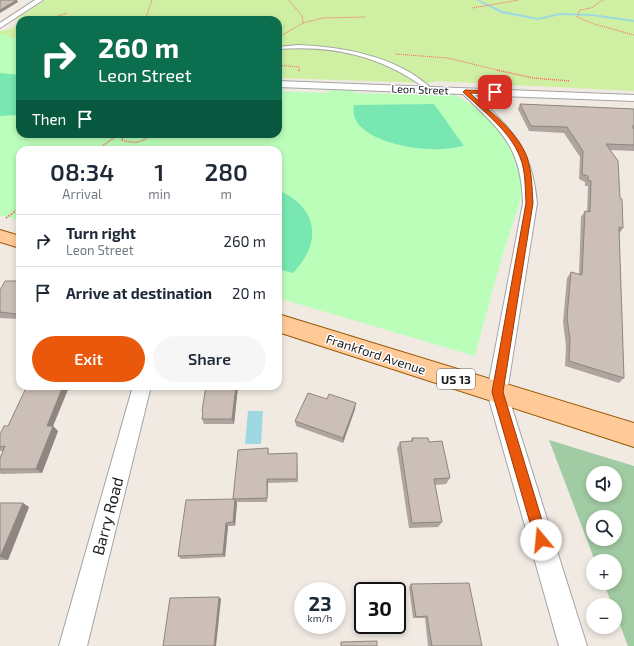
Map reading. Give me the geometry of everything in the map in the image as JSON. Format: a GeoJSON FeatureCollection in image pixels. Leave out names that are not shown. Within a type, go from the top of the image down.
{"type":"FeatureCollection","features":[{"type":"Feature","properties":{"kind":"main road"},"geometry":{"type":"LineString","coordinates":[[3,227],[16,238]]}},
{"type":"Feature","properties":{"kind":"main road","name":"Frankford Avenue"},"geometry":{"type":"LineString","coordinates":[[282,324],[634,436]]}},
{"type":"Feature","properties":{"kind":"street"},"geometry":{"type":"LineString","coordinates":[[0,26],[40,0]]}},
{"type":"Feature","properties":{"kind":"street","name":"Leon Street"},"geometry":{"type":"LineString","coordinates":[[282,84],[634,98]]}},
{"type":"Feature","properties":{"kind":"street"},"geometry":{"type":"LineString","coordinates":[[465,91],[514,140],[523,156],[530,188],[530,203],[497,392],[573,646]]}},
{"type":"Feature","properties":{"kind":"street","name":"Barry Road"},"geometry":{"type":"LineString","coordinates":[[73,646],[141,390]]}},
{"type":"Feature","properties":{"kind":"lane"},"geometry":{"type":"LineString","coordinates":[[282,48],[298,47],[336,50],[369,55],[416,78],[430,89]]}},
{"type":"Feature","properties":{"kind":"path"},"geometry":{"type":"LineString","coordinates":[[146,16],[152,0]]}},
{"type":"Feature","properties":{"kind":"path"},"geometry":{"type":"LineString","coordinates":[[289,0],[292,7],[302,15],[303,23]]}},
{"type":"Feature","properties":{"kind":"path"},"geometry":{"type":"LineString","coordinates":[[472,8],[519,0]]}},
{"type":"Feature","properties":{"kind":"path"},"geometry":{"type":"LineString","coordinates":[[603,0],[591,8],[579,11],[577,17],[594,24],[634,35]]}},
{"type":"Feature","properties":{"kind":"path"},"geometry":{"type":"LineString","coordinates":[[59,16],[67,13]]}},
{"type":"Feature","properties":{"kind":"path"},"geometry":{"type":"LineString","coordinates":[[282,34],[303,23],[322,18],[364,17]]}},
{"type":"Feature","properties":{"kind":"path"},"geometry":{"type":"LineString","coordinates":[[369,55],[398,54],[448,58],[533,78],[576,82]]}},
{"type":"Feature","properties":{"kind":"path"},"geometry":{"type":"LineString","coordinates":[[282,65],[299,67],[300,73]]}},
{"type":"Feature","properties":{"kind":"path"},"geometry":{"type":"LineString","coordinates":[[103,146],[114,138]]}},
{"type":"Feature","properties":{"kind":"path"},"geometry":{"type":"LineString","coordinates":[[122,138],[122,140],[134,143],[146,138]]}},
{"type":"Feature","properties":{"kind":"path"},"geometry":{"type":"LineString","coordinates":[[3,227],[16,212]]}},
{"type":"Feature","properties":{"kind":"green space"},"geometry":{"type":"Polygon","coordinates":[[[45,0],[634,0],[634,91],[436,81],[430,83],[282,78],[282,16],[21,16],[45,0]]]}},
{"type":"Feature","properties":{"kind":"green space"},"geometry":{"type":"Polygon","coordinates":[[[16,24],[16,39],[0,34],[0,31],[13,28],[16,24]]]}},
{"type":"Feature","properties":{"kind":"green space"},"geometry":{"type":"Polygon","coordinates":[[[0,34],[16,39],[16,138],[282,138],[282,91],[328,93],[329,90],[354,91],[355,93],[455,95],[481,112],[503,136],[511,150],[521,180],[520,202],[505,247],[475,356],[282,299],[282,146],[16,146],[16,220],[0,215],[0,34]]]}},
{"type":"Feature","properties":{"kind":"green space"},"geometry":{"type":"Polygon","coordinates":[[[0,73],[16,75],[16,115],[0,116],[0,73]]]}},
{"type":"Feature","properties":{"kind":"green space"},"geometry":{"type":"Polygon","coordinates":[[[434,104],[464,146],[447,149],[434,149],[407,147],[394,144],[369,133],[360,125],[354,116],[354,105],[434,104]]]}},
{"type":"Feature","properties":{"kind":"green space"},"geometry":{"type":"Polygon","coordinates":[[[282,192],[302,206],[312,227],[312,238],[309,250],[293,273],[282,270],[282,192]]]}},
{"type":"Feature","properties":{"kind":"green space"},"geometry":{"type":"Polygon","coordinates":[[[549,440],[634,466],[634,646],[628,646],[622,630],[622,598],[609,598],[607,590],[622,590],[622,554],[592,554],[589,546],[622,546],[622,510],[586,510],[586,537],[549,440]]]}},
{"type":"Feature","properties":{"kind":"water"},"geometry":{"type":"Polygon","coordinates":[[[248,411],[263,411],[261,444],[245,444],[248,411]]]}},
{"type":"Feature","properties":{"kind":"building"},"geometry":{"type":"Polygon","coordinates":[[[0,0],[17,0],[0,10],[0,0]]]}},
{"type":"Feature","properties":{"kind":"building"},"geometry":{"type":"Polygon","coordinates":[[[520,104],[634,109],[634,126],[632,126],[634,129],[634,145],[606,144],[618,161],[620,198],[622,199],[623,228],[619,227],[624,378],[569,361],[570,340],[567,317],[571,272],[582,275],[585,211],[590,212],[591,181],[588,180],[588,176],[582,174],[583,151],[567,127],[531,126],[520,104]]]}},
{"type":"Feature","properties":{"kind":"building"},"geometry":{"type":"Polygon","coordinates":[[[5,281],[16,281],[16,314],[0,312],[0,290],[5,281]]]}},
{"type":"Feature","properties":{"kind":"building"},"geometry":{"type":"Polygon","coordinates":[[[25,390],[61,390],[47,426],[53,426],[36,469],[0,469],[0,458],[5,446],[0,447],[0,434],[4,426],[8,426],[25,390]]]}},
{"type":"Feature","properties":{"kind":"building"},"geometry":{"type":"Polygon","coordinates":[[[205,390],[236,390],[232,419],[202,419],[205,390]]]}},
{"type":"Feature","properties":{"kind":"building"},"geometry":{"type":"Polygon","coordinates":[[[308,393],[327,399],[329,394],[356,403],[343,438],[295,421],[308,393]]]}},
{"type":"Feature","properties":{"kind":"building"},"geometry":{"type":"Polygon","coordinates":[[[412,438],[428,438],[429,442],[442,441],[450,478],[434,479],[442,522],[412,523],[400,442],[413,441],[412,438]]]}},
{"type":"Feature","properties":{"kind":"building"},"geometry":{"type":"Polygon","coordinates":[[[268,448],[268,454],[297,453],[297,479],[267,479],[267,498],[233,499],[238,450],[268,448]]]}},
{"type":"Feature","properties":{"kind":"building"},"geometry":{"type":"Polygon","coordinates":[[[235,499],[233,522],[226,523],[223,554],[178,556],[186,500],[235,499]]]}},
{"type":"Feature","properties":{"kind":"building"},"geometry":{"type":"Polygon","coordinates":[[[0,503],[23,503],[0,557],[0,503]]]}},
{"type":"Feature","properties":{"kind":"building"},"geometry":{"type":"Polygon","coordinates":[[[469,583],[482,646],[432,646],[427,616],[416,617],[411,584],[469,583]]]}},
{"type":"Feature","properties":{"kind":"building"},"geometry":{"type":"Polygon","coordinates":[[[219,597],[214,646],[163,646],[170,598],[219,597]]]}},
{"type":"Feature","properties":{"kind":"building"},"geometry":{"type":"Polygon","coordinates":[[[377,641],[377,646],[341,646],[341,642],[377,641]]]}},
{"type":"Feature","properties":{"kind":"waterway"},"geometry":{"type":"LineString","coordinates":[[477,0],[502,12],[538,19],[560,14],[592,15],[634,21]]}},
{"type":"Feature","properties":{"kind":"route"},"geometry":{"type":"LineString","coordinates":[[495,92],[465,91],[514,140],[523,156],[528,174],[530,203],[497,392],[541,540]]}}]}
